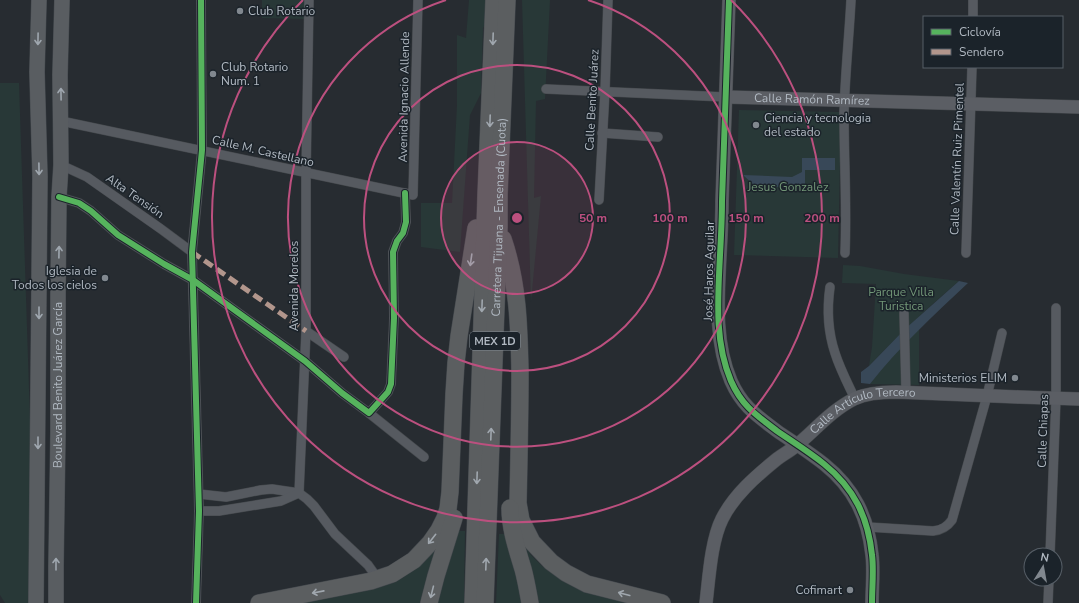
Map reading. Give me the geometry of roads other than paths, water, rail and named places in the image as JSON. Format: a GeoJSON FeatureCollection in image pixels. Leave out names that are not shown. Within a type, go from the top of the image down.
{"type":"FeatureCollection","features":[{"type":"Feature","properties":{"kind":"highway","name":"Carretera Tijuana - Ensenada (Cuota)"},"geometry":{"type":"LineString","coordinates":[[473,603],[486,195],[494,0]]}},
{"type":"Feature","properties":{"kind":"highway","name":"Carretera Tijuana - Ensenada (Cuota)"},"geometry":{"type":"LineString","coordinates":[[485,603],[507,0]]}},
{"type":"Feature","properties":{"kind":"highway"},"geometry":{"type":"LineString","coordinates":[[259,603],[371,582],[392,574],[414,560],[439,530],[448,509],[450,492],[454,394],[458,343],[476,229],[486,195]]}},
{"type":"Feature","properties":{"kind":"highway"},"geometry":{"type":"LineString","coordinates":[[499,227],[507,252],[516,292],[520,387],[518,503],[521,520],[532,542],[551,562],[566,573],[587,584],[662,603]]}},
{"type":"Feature","properties":{"kind":"highway"},"geometry":{"type":"LineString","coordinates":[[516,292],[512,327],[510,516],[513,537],[523,570],[530,603]]}},
{"type":"Feature","properties":{"kind":"highway"},"geometry":{"type":"LineString","coordinates":[[429,603],[453,523],[457,502],[464,359],[463,319]]}},
{"type":"Feature","properties":{"kind":"main road","name":"Boulevard Benito Juárez García"},"geometry":{"type":"LineString","coordinates":[[36,603],[38,258],[40,177],[37,72],[39,0]]}},
{"type":"Feature","properties":{"kind":"main road","name":"Boulevard Benito Juárez García"},"geometry":{"type":"LineString","coordinates":[[56,603],[59,197],[61,165],[60,75],[62,0]]}},
{"type":"Feature","properties":{"kind":"main road"},"geometry":{"type":"LineString","coordinates":[[38,258],[51,268],[58,295]]}},
{"type":"Feature","properties":{"kind":"street"},"geometry":{"type":"LineString","coordinates":[[196,603],[199,494],[192,252],[202,150],[201,0]]}},
{"type":"Feature","properties":{"kind":"street","name":"Avenida Morelos"},"geometry":{"type":"LineString","coordinates":[[299,493],[306,331],[306,173],[309,0]]}},
{"type":"Feature","properties":{"kind":"street","name":"Avenida Ignacio Allende"},"geometry":{"type":"LineString","coordinates":[[370,413],[388,392],[391,384],[394,318],[393,252],[397,241],[403,233],[406,222],[409,194],[418,0]]}},
{"type":"Feature","properties":{"kind":"street","name":"Calle Benito Juárez"},"geometry":{"type":"LineString","coordinates":[[599,200],[608,0]]}},
{"type":"Feature","properties":{"kind":"street","name":"José Haros Aguilar"},"geometry":{"type":"LineString","coordinates":[[729,0],[722,229],[718,296],[722,356],[731,381],[741,399],[750,410],[825,465],[844,482],[858,503],[868,527],[872,557],[872,603]]}},
{"type":"Feature","properties":{"kind":"street"},"geometry":{"type":"LineString","coordinates":[[845,253],[845,100],[851,0]]}},
{"type":"Feature","properties":{"kind":"street"},"geometry":{"type":"LineString","coordinates":[[973,0],[973,16]]}},
{"type":"Feature","properties":{"kind":"street","name":"Calle Valentín Ruiz Pimentel"},"geometry":{"type":"LineString","coordinates":[[966,253],[972,68]]}},
{"type":"Feature","properties":{"kind":"street","name":"Calle Ramón Ramírez"},"geometry":{"type":"LineString","coordinates":[[546,89],[726,97],[1079,107]]}},
{"type":"Feature","properties":{"kind":"street","name":"Calle M. Castellano"},"geometry":{"type":"LineString","coordinates":[[61,121],[409,194]]}},
{"type":"Feature","properties":{"kind":"street"},"geometry":{"type":"LineString","coordinates":[[602,133],[658,137]]}},
{"type":"Feature","properties":{"kind":"street","name":"Alta Tensión"},"geometry":{"type":"LineString","coordinates":[[61,165],[87,177],[162,229],[192,252]]}},
{"type":"Feature","properties":{"kind":"street"},"geometry":{"type":"LineString","coordinates":[[59,197],[79,203],[91,211],[118,235],[164,264],[193,280],[305,361],[342,393],[370,413],[424,457]]}},
{"type":"Feature","properties":{"kind":"street"},"geometry":{"type":"LineString","coordinates":[[830,287],[828,300],[831,338],[839,366],[855,399]]}},
{"type":"Feature","properties":{"kind":"street","name":"Calle Chiapas"},"geometry":{"type":"LineString","coordinates":[[1050,547],[1056,398],[1056,308]]}},
{"type":"Feature","properties":{"kind":"street"},"geometry":{"type":"LineString","coordinates":[[904,313],[906,393]]}},
{"type":"Feature","properties":{"kind":"street"},"geometry":{"type":"LineString","coordinates":[[306,331],[344,357]]}},
{"type":"Feature","properties":{"kind":"street"},"geometry":{"type":"LineString","coordinates":[[868,527],[933,531],[940,530],[950,524],[987,396],[1002,333]]}},
{"type":"Feature","properties":{"kind":"street","name":"Calle Artículo Tercero"},"geometry":{"type":"LineString","coordinates":[[706,603],[714,541],[721,520],[732,503],[743,489],[778,459],[797,445],[836,410],[855,399],[876,393],[1079,399]]}},
{"type":"Feature","properties":{"kind":"street"},"geometry":{"type":"LineString","coordinates":[[199,494],[226,497],[261,490],[299,493],[314,506],[334,534],[368,566],[378,579]]}},
{"type":"Feature","properties":{"kind":"street"},"geometry":{"type":"LineString","coordinates":[[199,511],[218,511],[281,501],[299,493]]}},
{"type":"Feature","properties":{"kind":"street"},"geometry":{"type":"LineString","coordinates":[[1048,603],[1049,587]]}},
{"type":"Feature","properties":{"kind":"water"},"geometry":{"type":"Polygon","coordinates":[[[802,158],[835,158],[835,170],[805,170],[805,188],[755,186],[743,175],[792,177],[802,172],[802,158]]]}},
{"type":"Feature","properties":{"kind":"water"},"geometry":{"type":"Polygon","coordinates":[[[959,281],[968,283],[905,344],[870,384],[861,383],[861,372],[869,366],[905,329],[959,281]]]}},
{"type":"Feature","properties":{"kind":"place","name":"Club Rotario"},"geometry":{"type":"Point","coordinates":[240,11]}},
{"type":"Feature","properties":{"kind":"place","name":"Club Rotario Num. 1"},"geometry":{"type":"Point","coordinates":[213,74]}},
{"type":"Feature","properties":{"kind":"place","name":"Ciencia y tecnologia del estado"},"geometry":{"type":"Point","coordinates":[756,125]}},
{"type":"Feature","properties":{"kind":"place","name":"Iglesia de Todos los cielos"},"geometry":{"type":"Point","coordinates":[105,278]}},
{"type":"Feature","properties":{"kind":"place","name":"Ministerios ELIM"},"geometry":{"type":"Point","coordinates":[1015,378]}},
{"type":"Feature","properties":{"kind":"place","name":"Cofimart"},"geometry":{"type":"Point","coordinates":[850,590]}},
{"type":"Feature","properties":{"kind":"park label","name":"Jesus Gonzalez"},"geometry":{"type":"Point","coordinates":[788,187]}},
{"type":"Feature","properties":{"kind":"park label","name":"Parque Villa Turistica"},"geometry":{"type":"Point","coordinates":[901,299]}}]}
